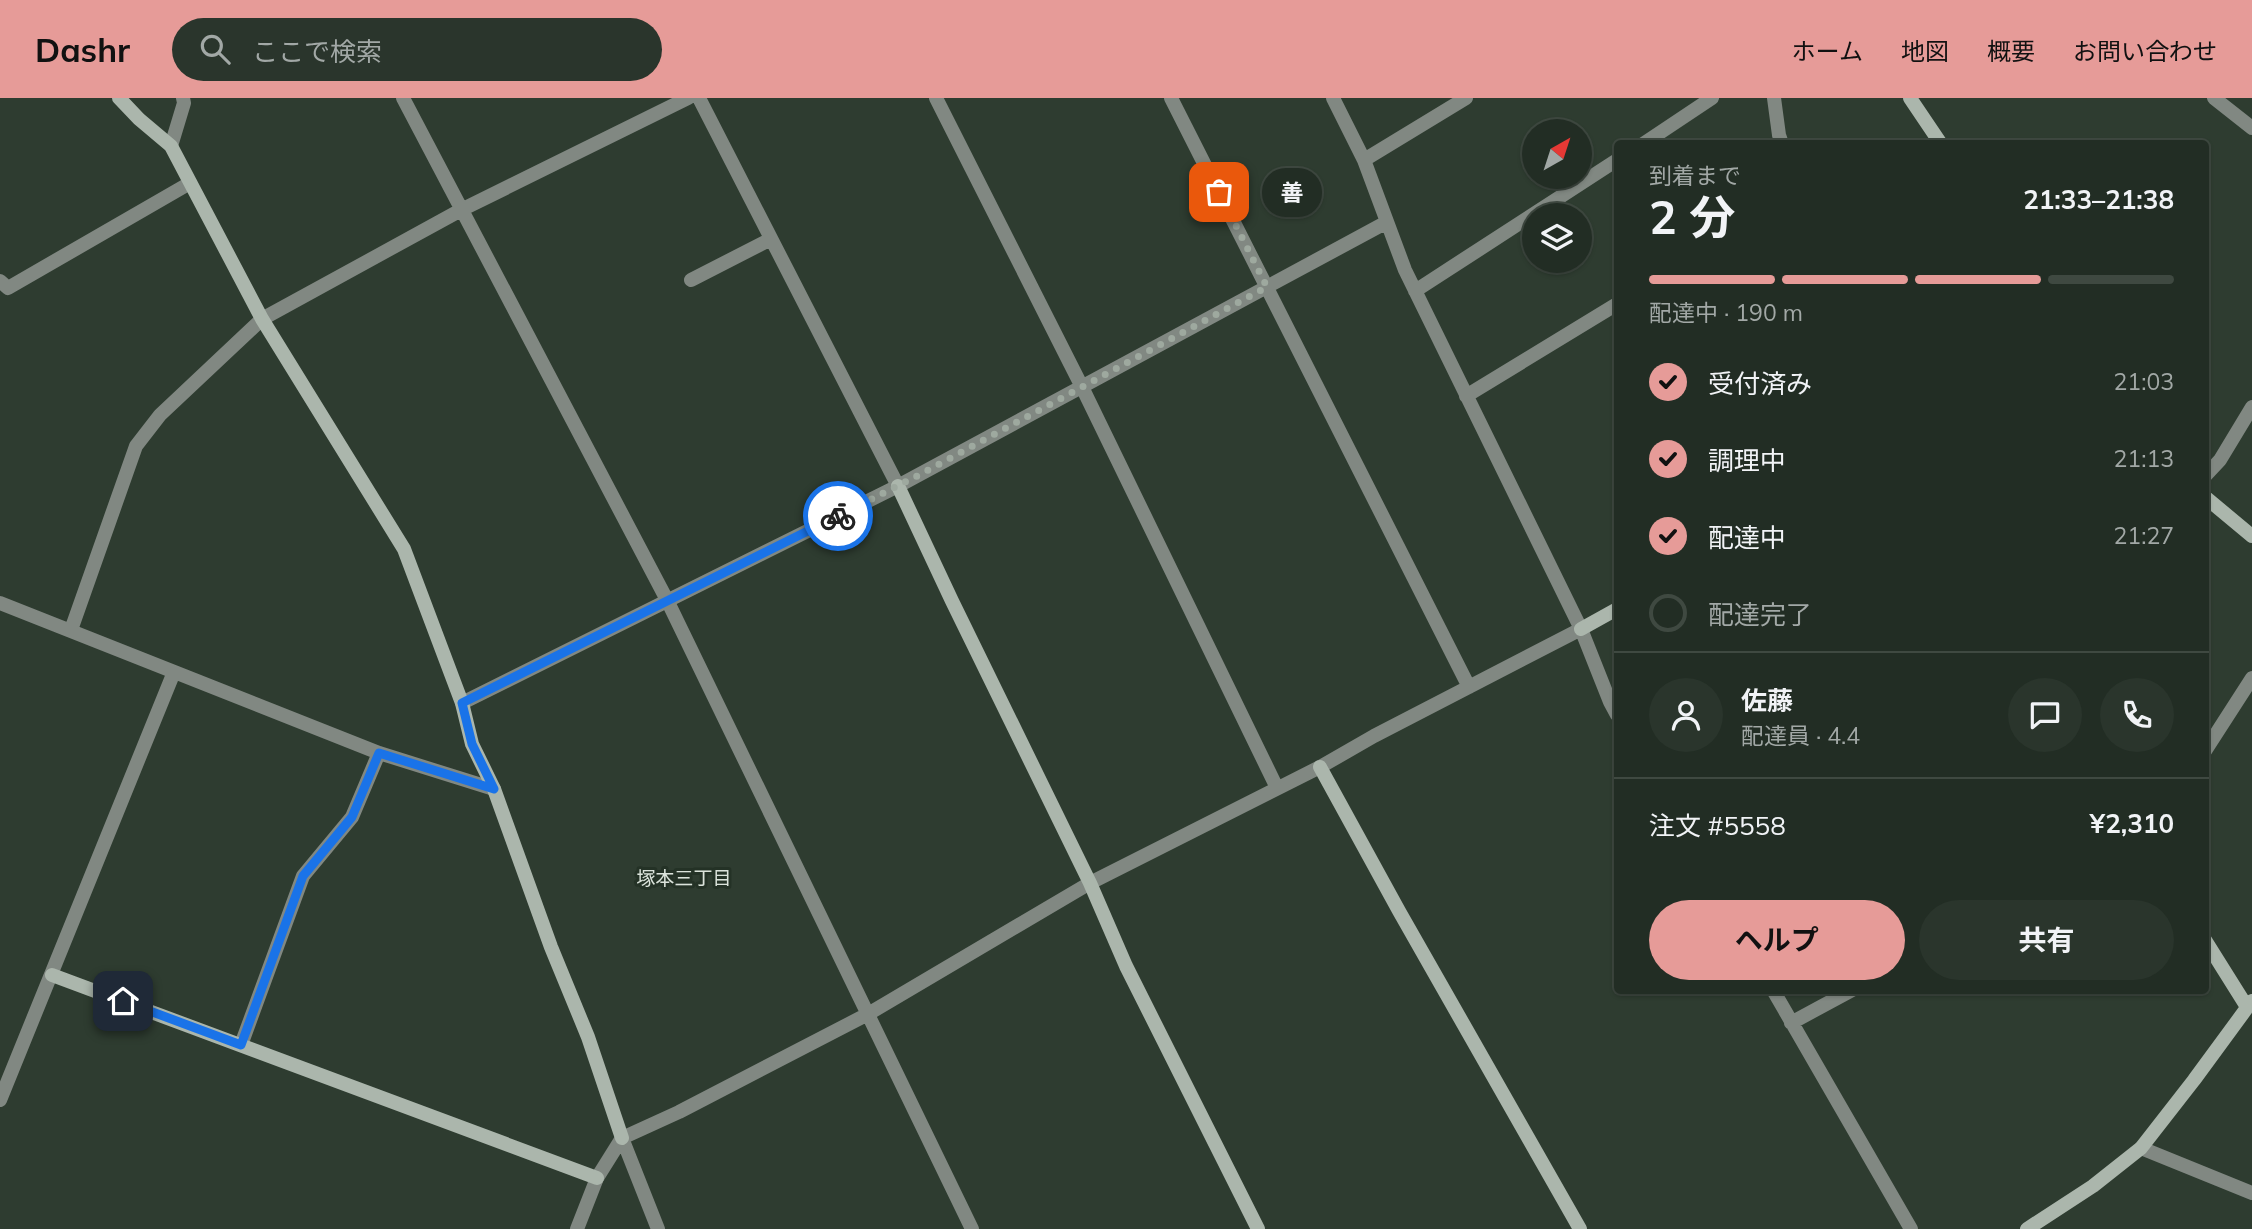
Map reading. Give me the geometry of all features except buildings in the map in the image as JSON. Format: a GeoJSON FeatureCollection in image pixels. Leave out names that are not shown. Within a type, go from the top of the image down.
{"type":"FeatureCollection","features":[{"type":"Feature","properties":{"kind":"street"},"geometry":{"type":"LineString","coordinates":[[119,98],[171,146],[262,319],[404,549],[462,703],[472,744],[494,789],[658,1229]]}},
{"type":"Feature","properties":{"kind":"street"},"geometry":{"type":"LineString","coordinates":[[171,146],[184,103],[183,98]]}},
{"type":"Feature","properties":{"kind":"street"},"geometry":{"type":"LineString","coordinates":[[402,98],[667,600],[971,1229]]}},
{"type":"Feature","properties":{"kind":"street"},"geometry":{"type":"LineString","coordinates":[[72,630],[136,446],[160,415],[262,319],[461,210],[688,98]]}},
{"type":"Feature","properties":{"kind":"street"},"geometry":{"type":"LineString","coordinates":[[699,98],[898,486],[951,601],[1090,883],[1126,966],[1258,1229]]}},
{"type":"Feature","properties":{"kind":"street"},"geometry":{"type":"LineString","coordinates":[[936,98],[1082,387],[1277,788]]}},
{"type":"Feature","properties":{"kind":"street"},"geometry":{"type":"LineString","coordinates":[[1171,98],[1469,687]]}},
{"type":"Feature","properties":{"kind":"street"},"geometry":{"type":"LineString","coordinates":[[1333,98],[1364,160],[1405,271],[1581,629],[1614,710]]}},
{"type":"Feature","properties":{"kind":"street"},"geometry":{"type":"LineString","coordinates":[[1364,160],[1466,98]]}},
{"type":"Feature","properties":{"kind":"street"},"geometry":{"type":"LineString","coordinates":[[1649,140],[1712,98]]}},
{"type":"Feature","properties":{"kind":"street"},"geometry":{"type":"LineString","coordinates":[[1774,98],[1781,140]]}},
{"type":"Feature","properties":{"kind":"street"},"geometry":{"type":"LineString","coordinates":[[1910,98],[1938,140]]}},
{"type":"Feature","properties":{"kind":"street"},"geometry":{"type":"LineString","coordinates":[[2214,98],[2252,128]]}},
{"type":"Feature","properties":{"kind":"street"},"geometry":{"type":"LineString","coordinates":[[1415,291],[1614,162]]}},
{"type":"Feature","properties":{"kind":"street"},"geometry":{"type":"LineString","coordinates":[[0,281],[8,288],[190,183]]}},
{"type":"Feature","properties":{"kind":"street"},"geometry":{"type":"LineString","coordinates":[[462,703],[898,486],[1387,222]]}},
{"type":"Feature","properties":{"kind":"street"},"geometry":{"type":"LineString","coordinates":[[691,280],[771,239]]}},
{"type":"Feature","properties":{"kind":"street"},"geometry":{"type":"LineString","coordinates":[[1466,396],[1614,306]]}},
{"type":"Feature","properties":{"kind":"street"},"geometry":{"type":"LineString","coordinates":[[2209,472],[2220,460],[2252,407]]}},
{"type":"Feature","properties":{"kind":"street"},"geometry":{"type":"LineString","coordinates":[[2209,500],[2252,536]]}},
{"type":"Feature","properties":{"kind":"street"},"geometry":{"type":"LineString","coordinates":[[0,603],[379,753],[494,789]]}},
{"type":"Feature","properties":{"kind":"street"},"geometry":{"type":"LineString","coordinates":[[577,1229],[597,1178],[622,1138],[679,1112],[868,1014],[1090,883],[1320,767],[1614,612]]}},
{"type":"Feature","properties":{"kind":"street"},"geometry":{"type":"LineString","coordinates":[[0,1100],[174,672]]}},
{"type":"Feature","properties":{"kind":"street"},"geometry":{"type":"LineString","coordinates":[[2209,745],[2252,678]]}},
{"type":"Feature","properties":{"kind":"street"},"geometry":{"type":"LineString","coordinates":[[241,1045],[303,876],[352,817],[379,753]]}},
{"type":"Feature","properties":{"kind":"street"},"geometry":{"type":"LineString","coordinates":[[1320,767],[1580,1229]]}},
{"type":"Feature","properties":{"kind":"street"},"geometry":{"type":"LineString","coordinates":[[2027,1229],[2093,1186],[2141,1148],[2249,1004],[2209,946]]}},
{"type":"Feature","properties":{"kind":"street"},"geometry":{"type":"LineString","coordinates":[[51,975],[597,1178]]}},
{"type":"Feature","properties":{"kind":"street"},"geometry":{"type":"LineString","coordinates":[[1775,994],[1911,1229]]}},
{"type":"Feature","properties":{"kind":"street"},"geometry":{"type":"LineString","coordinates":[[1791,1023],[1845,994]]}},
{"type":"Feature","properties":{"kind":"street"},"geometry":{"type":"LineString","coordinates":[[2141,1148],[2252,1193]]}},
{"type":"Feature","properties":{"kind":"way so far"},"geometry":{"type":"LineString","coordinates":[[838,516],[1267,287],[1219,192]]}},
{"type":"Feature","properties":{"kind":"place","name":"善"},"geometry":{"type":"Point","coordinates":[1219,192]}},
{"type":"Feature","properties":{"kind":"district","name":"塚本三丁目"},"geometry":{"type":"Point","coordinates":[684,878]}},
{"type":"Feature","properties":{"kind":"route"},"geometry":{"type":"LineString","coordinates":[[123,1001],[241,1045],[303,876],[352,817],[379,753],[494,789],[472,744],[462,703],[838,516]]}}]}
